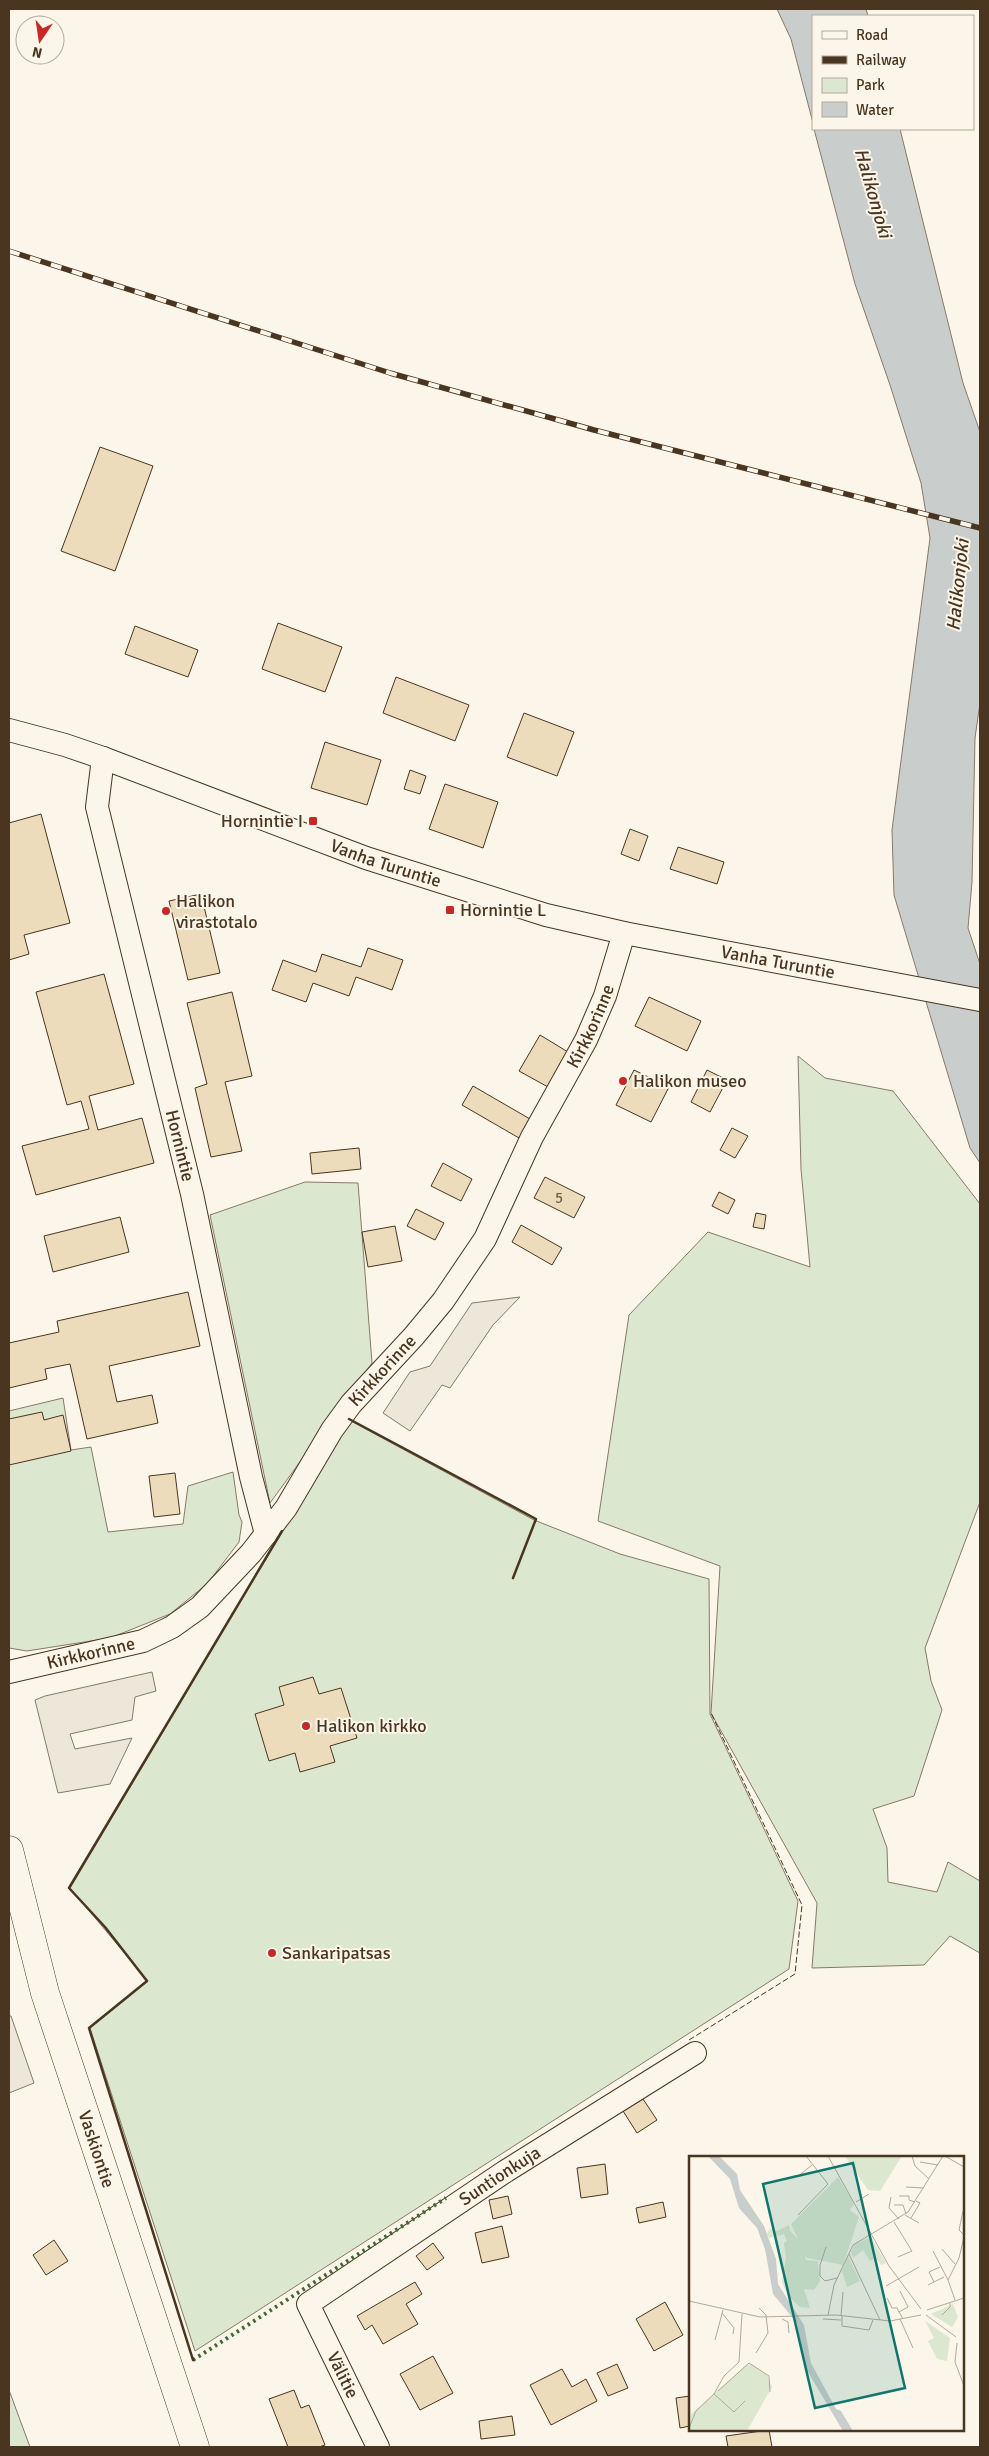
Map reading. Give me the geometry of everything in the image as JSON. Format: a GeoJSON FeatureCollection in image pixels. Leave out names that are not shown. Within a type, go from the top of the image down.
{"type":"FeatureCollection","features":[{"type":"Feature","properties":{"kind":"main road","name":"Vaskiontie"},"geometry":{"type":"LineString","coordinates":[[9,1850],[45,1993],[194,2447]]}},
{"type":"Feature","properties":{"kind":"street","name":"Vanha Turuntie"},"geometry":{"type":"LineString","coordinates":[[9,730],[65,745],[103,758],[366,858],[546,915],[624,933],[980,1000]]}},
{"type":"Feature","properties":{"kind":"street","name":"Hornintie"},"geometry":{"type":"LineString","coordinates":[[103,758],[96,807],[192,1194],[251,1477],[266,1534]]}},
{"type":"Feature","properties":{"kind":"street","name":"Kirkkorinne"},"geometry":{"type":"LineString","coordinates":[[9,1672],[143,1641],[172,1627],[200,1607],[223,1585],[266,1534],[286,1508],[346,1410],[443,1301],[485,1239],[532,1137],[586,1040],[602,1005],[624,933]]}},
{"type":"Feature","properties":{"kind":"street","name":"Suntionkuja"},"geometry":{"type":"LineString","coordinates":[[308,2304],[506,2171],[695,2053]]}},
{"type":"Feature","properties":{"kind":"street","name":"Välitie"},"geometry":{"type":"LineString","coordinates":[[308,2304],[378,2447]]}},
{"type":"Feature","properties":{"kind":"green space"},"geometry":{"type":"Polygon","coordinates":[[[798,1056],[825,1078],[893,1091],[980,1204],[980,1502],[925,1648],[931,1681],[942,1710],[914,1796],[873,1809],[887,1848],[888,1882],[937,1892],[948,1862],[980,1881],[980,1953],[950,1936],[924,1965],[812,1968],[817,1903],[711,1713],[720,1566],[598,1521],[629,1315],[708,1232],[810,1267],[801,1169],[798,1056]]]}},
{"type":"Feature","properties":{"kind":"green space"},"geometry":{"type":"Polygon","coordinates":[[[305,1182],[358,1183],[372,1363],[270,1503],[210,1215],[305,1182]]]}},
{"type":"Feature","properties":{"kind":"green space"},"geometry":{"type":"Polygon","coordinates":[[[63,1398],[71,1450],[91,1447],[108,1532],[183,1524],[188,1486],[233,1472],[239,1515],[242,1522],[239,1542],[207,1584],[170,1614],[110,1638],[27,1651],[9,1648],[9,1411],[63,1398]]]}},
{"type":"Feature","properties":{"kind":"green space"},"geometry":{"type":"Polygon","coordinates":[[[349,1420],[534,1520],[620,1554],[709,1579],[710,1714],[798,1901],[789,1969],[195,2351],[90,2028],[148,1981],[70,1888],[349,1420]]]}},
{"type":"Feature","properties":{"kind":"green space"},"geometry":{"type":"Polygon","coordinates":[[[9,2390],[30,2447],[9,2447],[9,2390]]]}},
{"type":"Feature","properties":{"kind":"shaded area"},"geometry":{"type":"Polygon","coordinates":[[[520,1297],[493,1325],[450,1388],[442,1385],[410,1431],[383,1413],[410,1372],[430,1366],[472,1303],[520,1297]]]}},
{"type":"Feature","properties":{"kind":"shaded area"},"geometry":{"type":"Polygon","coordinates":[[[152,1672],[156,1691],[135,1697],[132,1720],[70,1734],[75,1749],[132,1738],[110,1784],[58,1793],[35,1700],[45,1696],[152,1672]]]}},
{"type":"Feature","properties":{"kind":"shaded area"},"geometry":{"type":"Polygon","coordinates":[[[9,2016],[11,2016],[34,2083],[9,2093],[9,2016]]]}},
{"type":"Feature","properties":{"kind":"water"},"geometry":{"type":"Polygon","coordinates":[[[777,9],[866,9],[868,15],[812,15],[812,119],[791,39],[777,9]]]}},
{"type":"Feature","properties":{"kind":"water","name":"Halikonjoki"},"geometry":{"type":"Polygon","coordinates":[[[814,130],[900,130],[963,383],[980,432],[980,703],[975,738],[972,882],[968,928],[980,964],[980,1163],[970,1148],[894,895],[892,830],[930,538],[921,483],[855,284],[814,130]]]}},
{"type":"Feature","properties":{"kind":"building"},"geometry":{"type":"Polygon","coordinates":[[[100,447],[153,466],[115,571],[61,551],[100,447]]]}},
{"type":"Feature","properties":{"kind":"building"},"geometry":{"type":"Polygon","coordinates":[[[278,623],[342,647],[325,692],[262,669],[278,623]]]}},
{"type":"Feature","properties":{"kind":"building"},"geometry":{"type":"Polygon","coordinates":[[[135,626],[198,650],[188,677],[125,654],[135,626]]]}},
{"type":"Feature","properties":{"kind":"building"},"geometry":{"type":"Polygon","coordinates":[[[396,677],[469,705],[455,741],[383,713],[396,677]]]}},
{"type":"Feature","properties":{"kind":"building"},"geometry":{"type":"Polygon","coordinates":[[[524,713],[574,732],[557,776],[507,757],[524,713]]]}},
{"type":"Feature","properties":{"kind":"building"},"geometry":{"type":"Polygon","coordinates":[[[325,742],[381,760],[367,805],[311,788],[325,742]]]}},
{"type":"Feature","properties":{"kind":"building"},"geometry":{"type":"Polygon","coordinates":[[[410,770],[426,776],[420,794],[404,789],[410,770]]]}},
{"type":"Feature","properties":{"kind":"building"},"geometry":{"type":"Polygon","coordinates":[[[445,784],[498,802],[483,848],[429,829],[445,784]]]}},
{"type":"Feature","properties":{"kind":"building"},"geometry":{"type":"Polygon","coordinates":[[[41,814],[70,923],[24,935],[29,954],[9,960],[9,823],[41,814]]]}},
{"type":"Feature","properties":{"kind":"building"},"geometry":{"type":"Polygon","coordinates":[[[630,829],[648,836],[639,861],[621,854],[630,829]]]}},
{"type":"Feature","properties":{"kind":"building"},"geometry":{"type":"Polygon","coordinates":[[[678,847],[724,862],[717,884],[670,869],[678,847]]]}},
{"type":"Feature","properties":{"kind":"building"},"geometry":{"type":"Polygon","coordinates":[[[201,894],[220,973],[188,980],[169,901],[201,894]]]}},
{"type":"Feature","properties":{"kind":"building"},"geometry":{"type":"Polygon","coordinates":[[[368,948],[403,960],[392,990],[356,977],[349,996],[313,983],[306,1002],[272,990],[283,960],[316,972],[322,954],[361,967],[368,948]]]}},
{"type":"Feature","properties":{"kind":"building"},"geometry":{"type":"Polygon","coordinates":[[[104,974],[134,1084],[89,1096],[98,1130],[142,1118],[154,1163],[36,1195],[22,1146],[89,1129],[81,1101],[67,1105],[36,992],[104,974]]]}},
{"type":"Feature","properties":{"kind":"building"},"geometry":{"type":"Polygon","coordinates":[[[232,992],[252,1076],[225,1082],[242,1151],[211,1157],[195,1088],[207,1084],[187,1003],[232,992]]]}},
{"type":"Feature","properties":{"kind":"building"},"geometry":{"type":"Polygon","coordinates":[[[649,997],[701,1021],[687,1051],[635,1026],[649,997]]]}},
{"type":"Feature","properties":{"kind":"building"},"geometry":{"type":"Polygon","coordinates":[[[540,1035],[568,1052],[548,1087],[519,1071],[540,1035]]]}},
{"type":"Feature","properties":{"kind":"building"},"geometry":{"type":"Polygon","coordinates":[[[634,1070],[669,1087],[651,1122],[616,1105],[634,1070]]]}},
{"type":"Feature","properties":{"kind":"building"},"geometry":{"type":"Polygon","coordinates":[[[707,1070],[727,1080],[710,1112],[691,1102],[707,1070]]]}},
{"type":"Feature","properties":{"kind":"building"},"geometry":{"type":"Polygon","coordinates":[[[473,1086],[530,1119],[519,1138],[462,1105],[473,1086]]]}},
{"type":"Feature","properties":{"kind":"building"},"geometry":{"type":"Polygon","coordinates":[[[732,1128],[748,1136],[735,1158],[720,1150],[732,1128]]]}},
{"type":"Feature","properties":{"kind":"building"},"geometry":{"type":"Polygon","coordinates":[[[359,1148],[361,1169],[312,1174],[310,1153],[359,1148]]]}},
{"type":"Feature","properties":{"kind":"building"},"geometry":{"type":"Polygon","coordinates":[[[443,1163],[472,1179],[461,1201],[431,1186],[443,1163]]]}},
{"type":"Feature","properties":{"kind":"building"},"geometry":{"type":"Polygon","coordinates":[[[545,1177],[585,1197],[574,1218],[534,1198],[545,1177]]]}},
{"type":"Feature","properties":{"kind":"building"},"geometry":{"type":"Polygon","coordinates":[[[719,1192],[735,1200],[728,1214],[712,1206],[719,1192]]]}},
{"type":"Feature","properties":{"kind":"building"},"geometry":{"type":"Polygon","coordinates":[[[416,1209],[444,1223],[435,1240],[407,1226],[416,1209]]]}},
{"type":"Feature","properties":{"kind":"building"},"geometry":{"type":"Polygon","coordinates":[[[756,1213],[766,1215],[764,1229],[753,1227],[756,1213]]]}},
{"type":"Feature","properties":{"kind":"building"},"geometry":{"type":"Polygon","coordinates":[[[120,1217],[129,1252],[53,1272],[44,1236],[120,1217]]]}},
{"type":"Feature","properties":{"kind":"building"},"geometry":{"type":"Polygon","coordinates":[[[521,1225],[562,1248],[552,1265],[512,1242],[521,1225]]]}},
{"type":"Feature","properties":{"kind":"building"},"geometry":{"type":"Polygon","coordinates":[[[395,1226],[402,1261],[368,1267],[362,1232],[395,1226]]]}},
{"type":"Feature","properties":{"kind":"building"},"geometry":{"type":"Polygon","coordinates":[[[188,1292],[200,1346],[109,1366],[117,1402],[152,1395],[158,1423],[87,1439],[70,1364],[45,1369],[47,1379],[9,1388],[9,1343],[59,1332],[57,1321],[188,1292]]]}},
{"type":"Feature","properties":{"kind":"building"},"geometry":{"type":"Polygon","coordinates":[[[42,1412],[44,1420],[63,1415],[71,1451],[9,1465],[9,1419],[42,1412]]]}},
{"type":"Feature","properties":{"kind":"building"},"geometry":{"type":"Polygon","coordinates":[[[175,1473],[180,1514],[154,1517],[149,1476],[175,1473]]]}},
{"type":"Feature","properties":{"kind":"building","name":"Halikon kirkko"},"geometry":{"type":"Polygon","coordinates":[[[313,1677],[319,1694],[341,1688],[357,1738],[330,1746],[335,1762],[300,1772],[295,1753],[269,1761],[255,1714],[284,1705],[279,1687],[313,1677]]]}},
{"type":"Feature","properties":{"kind":"building"},"geometry":{"type":"Polygon","coordinates":[[[643,2099],[657,2120],[637,2133],[623,2111],[643,2099]]]}},
{"type":"Feature","properties":{"kind":"building"},"geometry":{"type":"Polygon","coordinates":[[[605,2164],[608,2194],[581,2198],[577,2168],[605,2164]]]}},
{"type":"Feature","properties":{"kind":"building"},"geometry":{"type":"Polygon","coordinates":[[[508,2196],[512,2214],[493,2219],[489,2200],[508,2196]]]}},
{"type":"Feature","properties":{"kind":"building"},"geometry":{"type":"Polygon","coordinates":[[[663,2202],[666,2217],[639,2223],[636,2208],[663,2202]]]}},
{"type":"Feature","properties":{"kind":"building"},"geometry":{"type":"Polygon","coordinates":[[[502,2226],[509,2257],[482,2263],[475,2233],[502,2226]]]}},
{"type":"Feature","properties":{"kind":"building"},"geometry":{"type":"Polygon","coordinates":[[[54,2240],[68,2261],[46,2275],[33,2255],[54,2240]]]}},
{"type":"Feature","properties":{"kind":"building"},"geometry":{"type":"Polygon","coordinates":[[[433,2243],[444,2258],[427,2270],[416,2256],[433,2243]]]}},
{"type":"Feature","properties":{"kind":"building"},"geometry":{"type":"Polygon","coordinates":[[[415,2282],[422,2294],[406,2304],[418,2324],[383,2344],[372,2325],[365,2330],[357,2316],[415,2282]]]}},
{"type":"Feature","properties":{"kind":"building"},"geometry":{"type":"Polygon","coordinates":[[[665,2302],[683,2335],[654,2351],[636,2319],[665,2302]]]}},
{"type":"Feature","properties":{"kind":"building"},"geometry":{"type":"Polygon","coordinates":[[[433,2356],[453,2393],[420,2410],[400,2374],[433,2356]]]}},
{"type":"Feature","properties":{"kind":"building"},"geometry":{"type":"Polygon","coordinates":[[[617,2364],[628,2388],[608,2396],[597,2373],[617,2364]]]}},
{"type":"Feature","properties":{"kind":"building"},"geometry":{"type":"Polygon","coordinates":[[[562,2369],[572,2387],[586,2379],[597,2401],[551,2425],[530,2385],[562,2369]]]}},
{"type":"Feature","properties":{"kind":"building"},"geometry":{"type":"Polygon","coordinates":[[[294,2390],[301,2408],[309,2405],[325,2445],[319,2447],[288,2447],[269,2399],[294,2390]]]}},
{"type":"Feature","properties":{"kind":"building"},"geometry":{"type":"Polygon","coordinates":[[[689,2396],[689,2426],[680,2428],[676,2398],[689,2396]]]}},
{"type":"Feature","properties":{"kind":"building"},"geometry":{"type":"Polygon","coordinates":[[[512,2416],[515,2435],[481,2439],[479,2421],[512,2416]]]}},
{"type":"Feature","properties":{"kind":"building"},"geometry":{"type":"Polygon","coordinates":[[[769,2431],[772,2447],[728,2447],[726,2436],[769,2431]]]}},
{"type":"Feature","properties":{"kind":"railway"},"geometry":{"type":"LineString","coordinates":[[9,251],[390,373],[594,430],[980,528]]}},
{"type":"Feature","properties":{"kind":"hedge"},"geometry":{"type":"LineString","coordinates":[[193,2360],[446,2198]]}},
{"type":"Feature","properties":{"kind":"fence"},"geometry":{"type":"LineString","coordinates":[[689,2040],[795,1974],[802,1905],[711,1713]]}},
{"type":"Feature","properties":{"kind":"wall"},"geometry":{"type":"LineString","coordinates":[[349,1419],[536,1519],[513,1578]]}},
{"type":"Feature","properties":{"kind":"wall"},"geometry":{"type":"LineString","coordinates":[[193,2360],[89,2028],[147,1981],[105,1927],[69,1888],[282,1531]]}},
{"type":"Feature","properties":{"kind":"place","name":"Hornintie I"},"geometry":{"type":"Point","coordinates":[313,821]}},
{"type":"Feature","properties":{"kind":"place","name":"Hornintie L"},"geometry":{"type":"Point","coordinates":[450,910]}},
{"type":"Feature","properties":{"kind":"place","name":"Halikon virastotalo"},"geometry":{"type":"Point","coordinates":[166,911]}},
{"type":"Feature","properties":{"kind":"place","name":"Halikon museo"},"geometry":{"type":"Point","coordinates":[623,1081]}},
{"type":"Feature","properties":{"kind":"place","name":"Halikon kirkko"},"geometry":{"type":"Point","coordinates":[306,1726]}},
{"type":"Feature","properties":{"kind":"place","name":"Sankaripatsas"},"geometry":{"type":"Point","coordinates":[272,1953]}}]}
